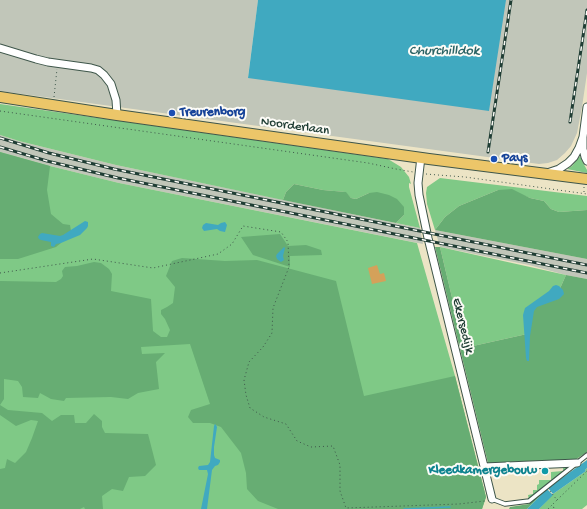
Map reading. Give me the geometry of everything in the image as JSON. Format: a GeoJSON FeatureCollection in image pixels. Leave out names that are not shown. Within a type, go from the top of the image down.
{"type":"FeatureCollection","features":[{"type":"Feature","properties":{"kind":"main road","name":"Noorderlaan"},"geometry":{"type":"LineString","coordinates":[[0,97],[117,115],[587,180]]}},
{"type":"Feature","properties":{"kind":"street"},"geometry":{"type":"LineString","coordinates":[[0,48],[36,59],[98,70],[104,75],[114,90],[117,115]]}},
{"type":"Feature","properties":{"kind":"street"},"geometry":{"type":"LineString","coordinates":[[546,174],[568,163],[574,157],[579,148],[582,137],[587,107]]}},
{"type":"Feature","properties":{"kind":"street"},"geometry":{"type":"LineString","coordinates":[[582,137],[583,149],[587,161]]}},
{"type":"Feature","properties":{"kind":"street","name":"Ekersedijk"},"geometry":{"type":"LineString","coordinates":[[421,157],[418,195],[492,500]]}},
{"type":"Feature","properties":{"kind":"street"},"geometry":{"type":"LineString","coordinates":[[484,467],[577,463]]}},
{"type":"Feature","properties":{"kind":"lane"},"geometry":{"type":"LineString","coordinates":[[492,500],[505,504],[529,501],[587,455]]}},
{"type":"Feature","properties":{"kind":"lane"},"geometry":{"type":"LineString","coordinates":[[503,509],[505,504]]}},
{"type":"Feature","properties":{"kind":"path"},"geometry":{"type":"LineString","coordinates":[[53,105],[58,63]]}},
{"type":"Feature","properties":{"kind":"path"},"geometry":{"type":"LineString","coordinates":[[0,111],[368,163],[409,171]]}},
{"type":"Feature","properties":{"kind":"path"},"geometry":{"type":"LineString","coordinates":[[427,174],[465,177],[587,194]]}},
{"type":"Feature","properties":{"kind":"path"},"geometry":{"type":"LineString","coordinates":[[0,273],[93,259],[153,268],[218,254],[232,244],[243,226],[281,232],[288,242],[289,267],[273,308],[272,333],[263,347],[249,362],[244,380],[250,408],[264,417],[286,424],[297,441],[311,447],[333,446],[340,465],[340,491],[345,509],[459,504],[492,500]]}},
{"type":"Feature","properties":{"kind":"path"},"geometry":{"type":"LineString","coordinates":[[548,509],[587,471]]}},
{"type":"Feature","properties":{"kind":"path"},"geometry":{"type":"LineString","coordinates":[[547,488],[556,500]]}},
{"type":"Feature","properties":{"kind":"path"},"geometry":{"type":"LineString","coordinates":[[553,504],[554,509]]}},
{"type":"Feature","properties":{"kind":"shaded area"},"geometry":{"type":"Polygon","coordinates":[[[0,0],[258,0],[248,77],[506,0],[587,0],[587,73],[577,133],[571,146],[557,160],[539,164],[0,91],[0,0]]]}},
{"type":"Feature","properties":{"kind":"shaded area"},"geometry":{"type":"Polygon","coordinates":[[[0,135],[116,165],[420,228],[423,244],[119,183],[50,166],[0,152],[0,135]]]}},
{"type":"Feature","properties":{"kind":"shaded area"},"geometry":{"type":"Polygon","coordinates":[[[435,230],[587,259],[587,279],[529,265],[440,247],[435,230]]]}},
{"type":"Feature","properties":{"kind":"green space"},"geometry":{"type":"Polygon","coordinates":[[[0,104],[388,159],[401,167],[409,177],[411,184],[409,183],[409,187],[420,228],[396,223],[404,215],[369,193],[356,199],[351,198],[345,192],[323,190],[294,184],[286,192],[283,200],[116,165],[19,141],[0,135],[0,104]]]}},
{"type":"Feature","properties":{"kind":"green space"},"geometry":{"type":"Polygon","coordinates":[[[0,152],[119,183],[417,243],[455,376],[486,497],[482,509],[0,509],[0,152]]]}},
{"type":"Feature","properties":{"kind":"green space"},"geometry":{"type":"Polygon","coordinates":[[[0,152],[50,166],[47,190],[51,214],[63,224],[70,225],[71,231],[64,235],[61,243],[56,247],[18,259],[0,259],[0,152]]]}},
{"type":"Feature","properties":{"kind":"green space"},"geometry":{"type":"Polygon","coordinates":[[[580,156],[587,173],[567,169],[572,166],[580,156]]]}},
{"type":"Feature","properties":{"kind":"green space"},"geometry":{"type":"Polygon","coordinates":[[[440,178],[587,196],[587,210],[559,212],[551,209],[544,201],[498,190],[459,206],[445,217],[435,230],[427,204],[426,193],[427,187],[440,178]]]}},
{"type":"Feature","properties":{"kind":"green space"},"geometry":{"type":"Polygon","coordinates":[[[294,184],[323,190],[346,192],[351,198],[356,199],[369,193],[377,192],[389,195],[397,199],[404,207],[404,215],[396,223],[283,200],[286,192],[294,184]]]}},
{"type":"Feature","properties":{"kind":"green space"},"geometry":{"type":"Polygon","coordinates":[[[512,189],[530,198],[544,201],[551,209],[559,212],[587,210],[587,259],[435,230],[445,217],[459,206],[498,190],[512,189]]]}},
{"type":"Feature","properties":{"kind":"green space"},"geometry":{"type":"Polygon","coordinates":[[[280,234],[288,246],[306,245],[321,250],[322,255],[290,256],[290,267],[253,255],[241,237],[280,234]]]}},
{"type":"Feature","properties":{"kind":"green space"},"geometry":{"type":"Polygon","coordinates":[[[435,247],[440,247],[464,348],[527,334],[533,306],[558,293],[566,275],[587,279],[587,452],[575,460],[488,463],[435,247]]]}},
{"type":"Feature","properties":{"kind":"green space"},"geometry":{"type":"Polygon","coordinates":[[[440,247],[566,275],[558,293],[527,334],[464,348],[440,247]]]}},
{"type":"Feature","properties":{"kind":"green space"},"geometry":{"type":"Polygon","coordinates":[[[182,258],[225,261],[257,260],[336,281],[364,396],[455,376],[486,497],[482,509],[278,509],[258,501],[247,489],[246,473],[241,453],[221,427],[210,423],[193,423],[188,417],[191,410],[210,404],[190,344],[141,347],[142,354],[165,353],[156,362],[159,389],[138,393],[128,399],[111,397],[66,398],[64,401],[51,399],[40,393],[38,398],[23,397],[22,387],[18,381],[4,379],[4,399],[0,405],[0,281],[56,282],[63,276],[62,271],[65,267],[94,262],[101,263],[109,269],[112,274],[111,291],[151,299],[153,331],[161,337],[167,337],[170,330],[161,314],[161,310],[173,303],[175,287],[166,276],[172,261],[182,258]]]}},
{"type":"Feature","properties":{"kind":"green space"},"geometry":{"type":"Polygon","coordinates":[[[0,405],[8,410],[42,413],[52,421],[61,415],[74,415],[75,423],[86,423],[94,414],[102,421],[102,427],[105,433],[148,434],[156,465],[145,476],[129,477],[123,491],[112,489],[102,496],[103,509],[85,509],[84,507],[80,509],[0,509],[0,469],[5,468],[7,459],[15,463],[26,452],[38,421],[31,420],[16,426],[0,415],[0,405]]]}},
{"type":"Feature","properties":{"kind":"green space"},"geometry":{"type":"Polygon","coordinates":[[[563,466],[571,466],[529,500],[528,495],[533,494],[533,490],[537,490],[539,480],[551,480],[551,472],[563,471],[563,466]]]}},
{"type":"Feature","properties":{"kind":"green space"},"geometry":{"type":"Polygon","coordinates":[[[587,468],[587,505],[582,509],[539,509],[553,494],[586,471],[585,470],[587,468]]]}},
{"type":"Feature","properties":{"kind":"green space"},"geometry":{"type":"Polygon","coordinates":[[[544,487],[547,489],[527,509],[509,509],[510,507],[529,504],[529,500],[544,487]]]}},
{"type":"Feature","properties":{"kind":"water","name":"Churchilldok"},"geometry":{"type":"Polygon","coordinates":[[[258,0],[506,0],[489,111],[248,78],[258,0]]]}},
{"type":"Feature","properties":{"kind":"water"},"geometry":{"type":"Polygon","coordinates":[[[85,221],[88,222],[88,226],[80,235],[56,244],[54,247],[51,246],[51,242],[41,240],[38,237],[42,233],[60,236],[63,235],[85,221]]]}},
{"type":"Feature","properties":{"kind":"water"},"geometry":{"type":"Polygon","coordinates":[[[225,222],[227,225],[225,232],[217,229],[204,231],[202,228],[206,223],[218,225],[225,222]]]}},
{"type":"Feature","properties":{"kind":"water"},"geometry":{"type":"Polygon","coordinates":[[[284,247],[284,260],[281,262],[276,256],[284,247]]]}},
{"type":"Feature","properties":{"kind":"water"},"geometry":{"type":"Polygon","coordinates":[[[556,285],[563,290],[564,294],[559,299],[537,307],[534,311],[530,336],[529,361],[527,361],[523,315],[525,308],[556,285]]]}},
{"type":"Feature","properties":{"kind":"water"},"geometry":{"type":"Polygon","coordinates":[[[215,424],[217,427],[214,455],[215,458],[220,460],[220,462],[212,470],[207,509],[201,509],[208,474],[207,470],[199,470],[198,468],[199,466],[208,465],[210,462],[215,424]]]}},
{"type":"Feature","properties":{"kind":"water"},"geometry":{"type":"Polygon","coordinates":[[[587,460],[586,471],[553,494],[548,488],[587,460]]]}},
{"type":"Feature","properties":{"kind":"water"},"geometry":{"type":"Polygon","coordinates":[[[547,489],[553,495],[539,509],[527,509],[547,489]]]}},
{"type":"Feature","properties":{"kind":"building"},"geometry":{"type":"Polygon","coordinates":[[[377,265],[380,274],[384,273],[386,281],[372,284],[368,268],[377,265]]]}},
{"type":"Feature","properties":{"kind":"waterway"},"geometry":{"type":"LineString","coordinates":[[404,509],[450,507]]}},
{"type":"Feature","properties":{"kind":"railway"},"geometry":{"type":"LineString","coordinates":[[488,152],[511,0]]}},
{"type":"Feature","properties":{"kind":"railway"},"geometry":{"type":"LineString","coordinates":[[570,122],[587,10]]}},
{"type":"Feature","properties":{"kind":"railway"},"geometry":{"type":"LineString","coordinates":[[0,138],[49,153],[114,169],[587,265]]}},
{"type":"Feature","properties":{"kind":"railway"},"geometry":{"type":"LineString","coordinates":[[0,147],[47,161],[118,178],[587,273]]}},
{"type":"Feature","properties":{"kind":"place","name":"Treurenborg"},"geometry":{"type":"Point","coordinates":[172,113]}},
{"type":"Feature","properties":{"kind":"place","name":"Pays"},"geometry":{"type":"Point","coordinates":[494,159]}},
{"type":"Feature","properties":{"kind":"place","name":"Kleedkamergebouw"},"geometry":{"type":"Point","coordinates":[545,471]}}]}
